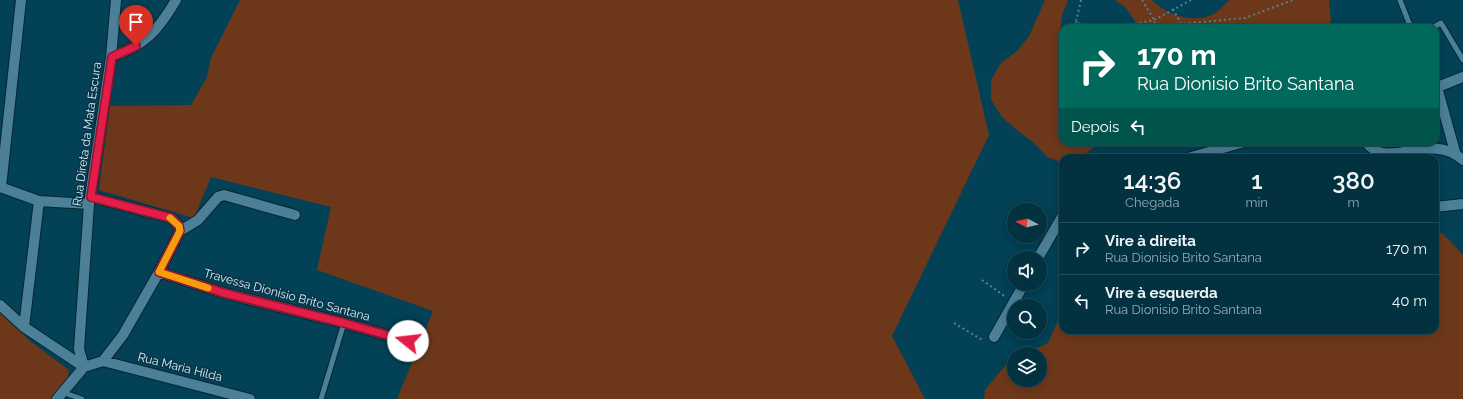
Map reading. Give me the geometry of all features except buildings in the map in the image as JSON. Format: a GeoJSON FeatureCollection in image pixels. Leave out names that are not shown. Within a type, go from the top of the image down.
{"type":"FeatureCollection","features":[{"type":"Feature","properties":{"kind":"street"},"geometry":{"type":"LineString","coordinates":[[21,0],[0,187],[39,201],[90,200],[171,218],[179,226],[180,231]]}},
{"type":"Feature","properties":{"kind":"street","name":"Rua Direta da Mata Escura"},"geometry":{"type":"LineString","coordinates":[[84,367],[79,349],[90,200],[112,57],[116,0]]}},
{"type":"Feature","properties":{"kind":"street"},"geometry":{"type":"LineString","coordinates":[[112,57],[128,51],[154,33],[176,0]]}},
{"type":"Feature","properties":{"kind":"street"},"geometry":{"type":"LineString","coordinates":[[1439,87],[1463,77]]}},
{"type":"Feature","properties":{"kind":"street"},"geometry":{"type":"LineString","coordinates":[[1439,98],[1455,152],[1463,160]]}},
{"type":"Feature","properties":{"kind":"street"},"geometry":{"type":"LineString","coordinates":[[1202,154],[1230,146]]}},
{"type":"Feature","properties":{"kind":"street"},"geometry":{"type":"LineString","coordinates":[[1370,146],[1374,150],[1384,154]]}},
{"type":"Feature","properties":{"kind":"street"},"geometry":{"type":"LineString","coordinates":[[1394,154],[1415,146]]}},
{"type":"Feature","properties":{"kind":"street"},"geometry":{"type":"LineString","coordinates":[[1424,146],[1455,152]]}},
{"type":"Feature","properties":{"kind":"street"},"geometry":{"type":"LineString","coordinates":[[60,395],[84,367],[103,361],[123,334],[159,272],[180,231],[198,220],[218,197],[224,196],[294,215]]}},
{"type":"Feature","properties":{"kind":"street"},"geometry":{"type":"LineString","coordinates":[[24,327],[39,201]]}},
{"type":"Feature","properties":{"kind":"street"},"geometry":{"type":"LineString","coordinates":[[1439,207],[1463,204]]}},
{"type":"Feature","properties":{"kind":"street"},"geometry":{"type":"LineString","coordinates":[[1042,251],[1059,222]]}},
{"type":"Feature","properties":{"kind":"street","name":"Travessa Dionisio Brito Santana"},"geometry":{"type":"LineString","coordinates":[[159,272],[224,293],[344,323],[408,341]]}},
{"type":"Feature","properties":{"kind":"street"},"geometry":{"type":"LineString","coordinates":[[0,305],[24,327],[84,367]]}},
{"type":"Feature","properties":{"kind":"street"},"geometry":{"type":"LineString","coordinates":[[994,337],[1007,314]]}},
{"type":"Feature","properties":{"kind":"street","name":"Rua Maria Hilda"},"geometry":{"type":"LineString","coordinates":[[103,361],[250,399]]}},
{"type":"Feature","properties":{"kind":"lane"},"geometry":{"type":"LineString","coordinates":[[1400,0],[1409,24]]}},
{"type":"Feature","properties":{"kind":"lane"},"geometry":{"type":"LineString","coordinates":[[1439,24],[1441,23],[1463,60]]}},
{"type":"Feature","properties":{"kind":"lane"},"geometry":{"type":"LineString","coordinates":[[321,399],[344,323]]}},
{"type":"Feature","properties":{"kind":"lane"},"geometry":{"type":"LineString","coordinates":[[60,395],[82,399]]}},
{"type":"Feature","properties":{"kind":"path"},"geometry":{"type":"LineString","coordinates":[[1080,0],[1076,22],[1081,24]]}},
{"type":"Feature","properties":{"kind":"path"},"geometry":{"type":"LineString","coordinates":[[1142,0],[1155,24]]}},
{"type":"Feature","properties":{"kind":"path"},"geometry":{"type":"LineString","coordinates":[[1134,24],[1154,20],[1191,0]]}},
{"type":"Feature","properties":{"kind":"path"},"geometry":{"type":"LineString","coordinates":[[1173,9],[1181,24],[1245,18],[1294,0]]}},
{"type":"Feature","properties":{"kind":"path"},"geometry":{"type":"LineString","coordinates":[[982,280],[1010,299]]}},
{"type":"Feature","properties":{"kind":"path"},"geometry":{"type":"LineString","coordinates":[[954,323],[987,343],[991,343],[994,337]]}},
{"type":"Feature","properties":{"kind":"shaded area"},"geometry":{"type":"Polygon","coordinates":[[[240,0],[958,0],[989,135],[892,336],[925,399],[397,399],[433,311],[317,270],[331,207],[211,177],[194,218],[99,190],[110,106],[191,105],[207,77],[211,58],[240,0]]]}},
{"type":"Feature","properties":{"kind":"shaded area"},"geometry":{"type":"Polygon","coordinates":[[[1045,0],[1068,0],[1062,15],[1061,24],[1059,24],[1059,146],[1096,146],[1084,154],[1059,154],[1059,161],[1047,157],[1034,143],[1002,117],[991,100],[991,80],[1001,63],[1017,51],[1029,36],[1045,0]]]}},
{"type":"Feature","properties":{"kind":"shaded area"},"geometry":{"type":"Polygon","coordinates":[[[1115,0],[1152,0],[1173,14],[1182,17],[1199,18],[1207,17],[1215,13],[1229,0],[1329,0],[1331,21],[1328,24],[1137,24],[1125,7],[1115,0]]]}},
{"type":"Feature","properties":{"kind":"shaded area"},"geometry":{"type":"Polygon","coordinates":[[[1439,233],[1442,233],[1463,255],[1463,399],[984,399],[985,390],[1007,363],[1007,387],[1047,387],[1047,347],[1040,347],[1048,343],[1059,318],[1059,334],[1439,334],[1439,233]]]}},
{"type":"Feature","properties":{"kind":"shaded area"},"geometry":{"type":"Polygon","coordinates":[[[0,312],[30,341],[69,370],[67,381],[52,399],[0,399],[0,312]]]}},
{"type":"Feature","properties":{"kind":"slow traffic"},"geometry":{"type":"LineString","coordinates":[[170,218],[179,226],[180,231],[159,272],[208,288]]}},
{"type":"Feature","properties":{"kind":"route"},"geometry":{"type":"LineString","coordinates":[[136,46],[128,51],[112,57],[91,197],[171,218],[175,221],[179,226],[180,231],[159,272],[224,293],[344,323],[408,341]]}}]}
